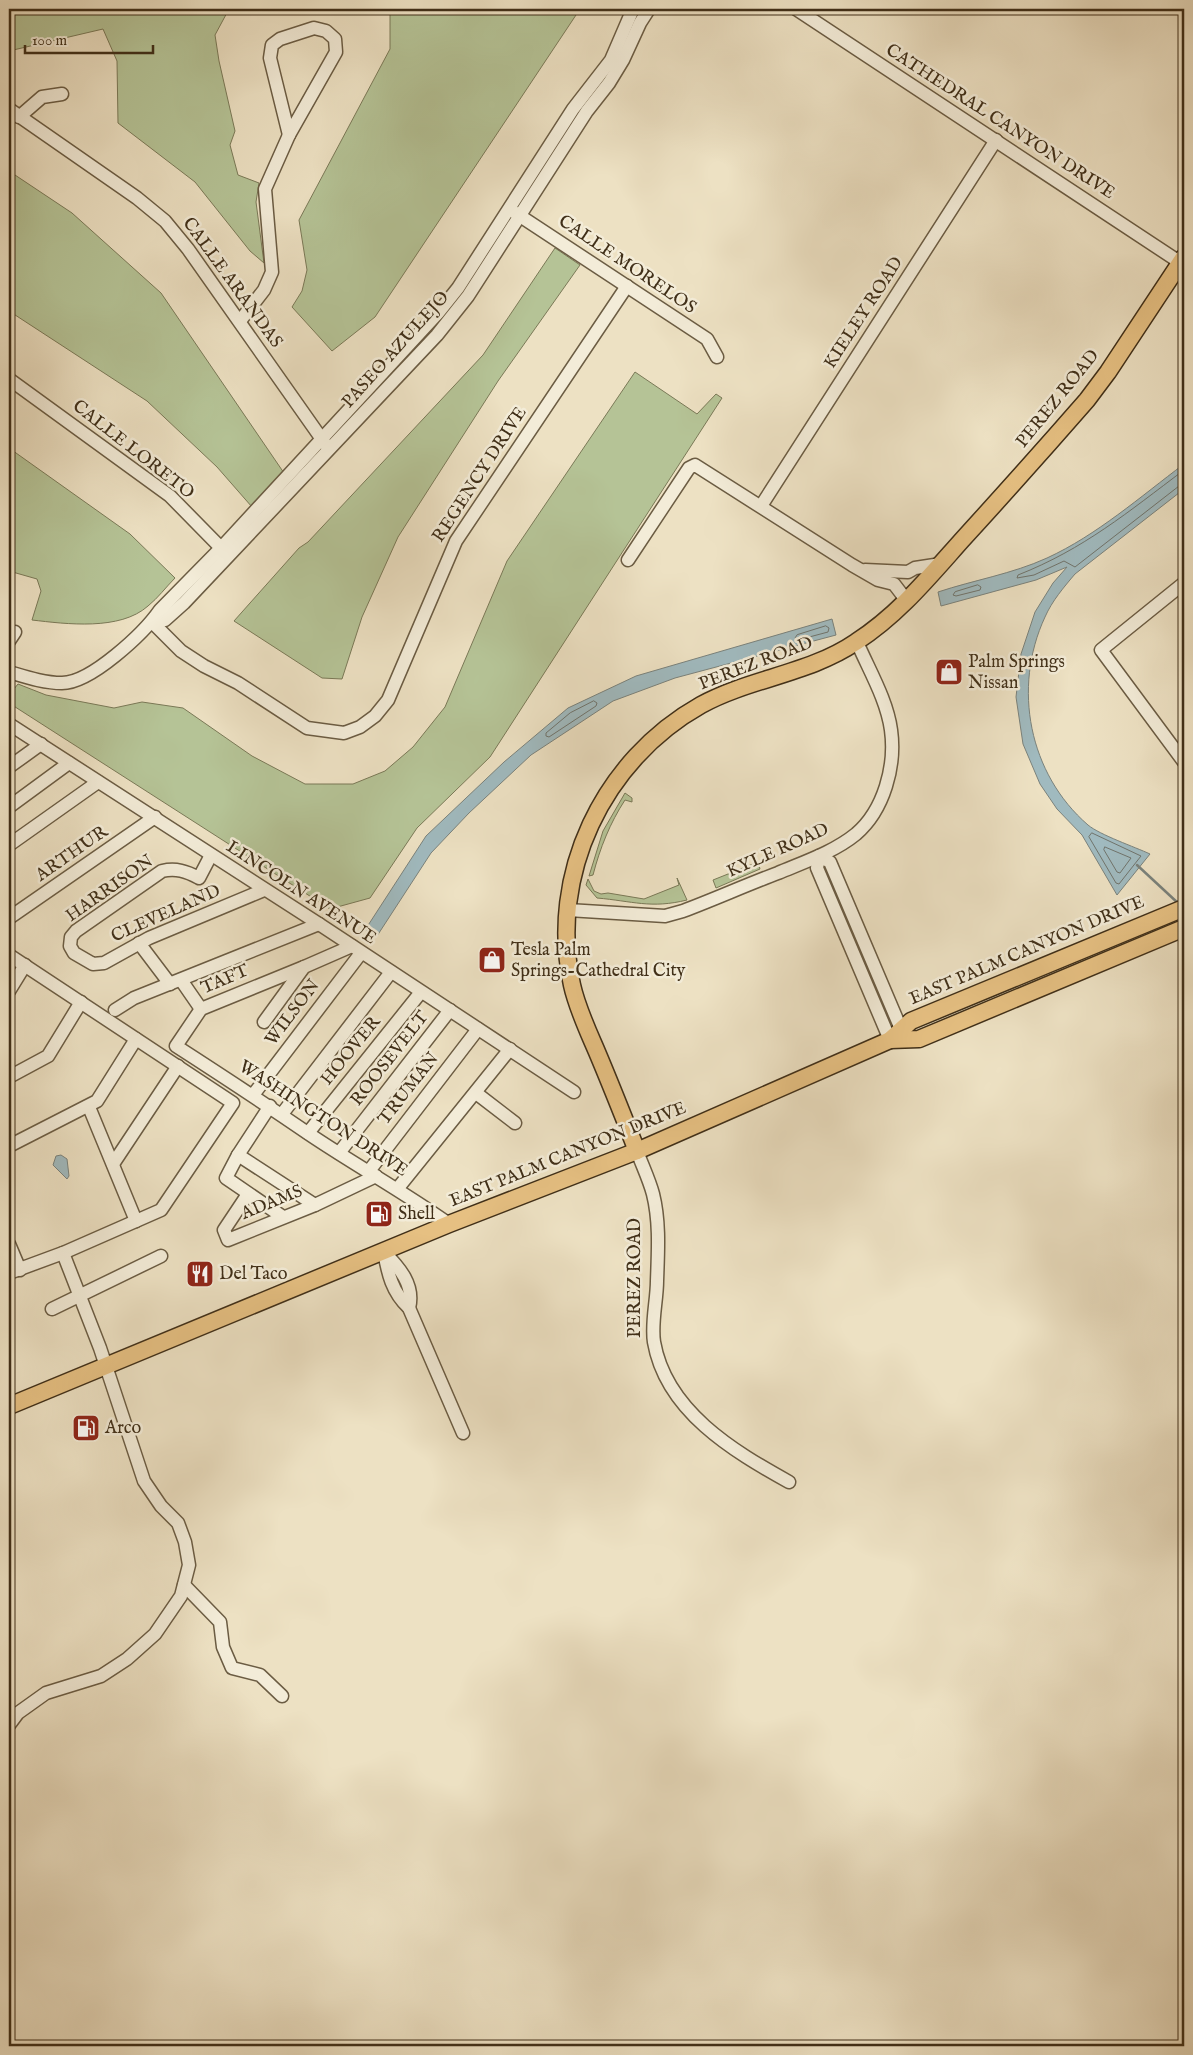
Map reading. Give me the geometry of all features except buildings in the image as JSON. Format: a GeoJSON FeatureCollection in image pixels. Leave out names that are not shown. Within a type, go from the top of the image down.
{"type":"FeatureCollection","features":[{"type":"Feature","properties":{"kind":"main road","name":"PEREZ ROAD"},"geometry":{"type":"LineString","coordinates":[[638,1151],[572,986],[568,946],[568,910],[571,882],[579,848],[592,820],[621,773],[648,743],[674,722],[702,704],[810,666],[835,655],[857,642],[907,601],[1087,400],[1183,261]]}},
{"type":"Feature","properties":{"kind":"main road","name":"EAST PALM CANYON DRIVE"},"geometry":{"type":"LineString","coordinates":[[899,1037],[911,1021],[1184,908]]}},
{"type":"Feature","properties":{"kind":"main road","name":"EAST PALM CANYON DRIVE"},"geometry":{"type":"LineString","coordinates":[[9,1406],[449,1224],[638,1151],[899,1037],[919,1039],[1184,928]]}},
{"type":"Feature","properties":{"kind":"street","name":"PASEO AZULEJO"},"geometry":{"type":"LineString","coordinates":[[9,672],[64,684],[81,680],[100,669],[152,622],[165,620],[325,444],[437,335],[468,296],[574,109],[611,60],[633,9]]}},
{"type":"Feature","properties":{"kind":"street","name":"PASEO AZULEJO"},"geometry":{"type":"LineString","coordinates":[[515,212],[614,76],[640,23],[650,9]]}},
{"type":"Feature","properties":{"kind":"street","name":"CATHEDRAL CANYON DRIVE"},"geometry":{"type":"LineString","coordinates":[[796,9],[1183,261]]}},
{"type":"Feature","properties":{"kind":"street"},"geometry":{"type":"LineString","coordinates":[[240,320],[264,290],[272,272],[265,189],[289,135],[336,52],[335,39],[326,31],[314,28],[280,39],[272,45],[270,58],[289,135]]}},
{"type":"Feature","properties":{"kind":"street"},"geometry":{"type":"LineString","coordinates":[[14,113],[42,97],[62,94]]}},
{"type":"Feature","properties":{"kind":"street","name":"CALLE ARANDAS"},"geometry":{"type":"LineString","coordinates":[[14,113],[137,198],[165,221],[240,320],[325,444]]}},
{"type":"Feature","properties":{"kind":"street","name":"KIELEY ROAD"},"geometry":{"type":"LineString","coordinates":[[761,506],[996,140]]}},
{"type":"Feature","properties":{"kind":"street","name":"CALLE MORELOS"},"geometry":{"type":"LineString","coordinates":[[515,212],[707,339],[717,357]]}},
{"type":"Feature","properties":{"kind":"street","name":"REGENCY DRIVE"},"geometry":{"type":"LineString","coordinates":[[152,622],[181,651],[204,666],[238,683],[307,728],[344,733],[360,727],[375,716],[388,700],[456,541],[627,286]]}},
{"type":"Feature","properties":{"kind":"street","name":"CALLE LORETO"},"geometry":{"type":"LineString","coordinates":[[9,380],[170,496],[225,552]]}},
{"type":"Feature","properties":{"kind":"street"},"geometry":{"type":"LineString","coordinates":[[628,560],[692,466],[761,506],[878,580],[894,584],[907,601]]}},
{"type":"Feature","properties":{"kind":"street"},"geometry":{"type":"LineString","coordinates":[[860,569],[900,573],[908,572],[915,568],[941,564]]}},
{"type":"Feature","properties":{"kind":"street"},"geometry":{"type":"LineString","coordinates":[[1184,583],[1101,650],[1184,762]]}},
{"type":"Feature","properties":{"kind":"street","name":"KYLE ROAD"},"geometry":{"type":"LineString","coordinates":[[568,910],[665,916],[683,911],[819,856],[856,833],[876,808],[890,781],[891,730],[884,706],[857,642]]}},
{"type":"Feature","properties":{"kind":"street","name":"LINCOLN AVENUE"},"geometry":{"type":"LineString","coordinates":[[9,724],[155,817],[574,1092]]}},
{"type":"Feature","properties":{"kind":"street"},"geometry":{"type":"LineString","coordinates":[[9,766],[40,744]]}},
{"type":"Feature","properties":{"kind":"street"},"geometry":{"type":"LineString","coordinates":[[9,806],[70,763]]}},
{"type":"Feature","properties":{"kind":"street"},"geometry":{"type":"LineString","coordinates":[[9,845],[98,782]]}},
{"type":"Feature","properties":{"kind":"street","name":"ARTHUR"},"geometry":{"type":"LineString","coordinates":[[9,918],[155,817]]}},
{"type":"Feature","properties":{"kind":"street","name":"HARRISON"},"geometry":{"type":"LineString","coordinates":[[82,959],[74,953],[70,946],[71,938],[76,930],[162,871],[173,869],[187,871],[200,878],[211,855]]}},
{"type":"Feature","properties":{"kind":"street"},"geometry":{"type":"LineString","coordinates":[[819,856],[817,868],[899,1037]]}},
{"type":"Feature","properties":{"kind":"street","name":"CLEVELAND"},"geometry":{"type":"LineString","coordinates":[[82,959],[93,964],[104,963],[139,943],[264,890]]}},
{"type":"Feature","properties":{"kind":"street"},"geometry":{"type":"LineString","coordinates":[[115,1010],[134,998],[319,924]]}},
{"type":"Feature","properties":{"kind":"street"},"geometry":{"type":"LineString","coordinates":[[139,943],[201,1009]]}},
{"type":"Feature","properties":{"kind":"street","name":"TAFT"},"geometry":{"type":"LineString","coordinates":[[176,1046],[201,1009],[304,967],[356,949]]}},
{"type":"Feature","properties":{"kind":"street","name":"WILSON"},"geometry":{"type":"LineString","coordinates":[[253,1095],[356,949]]}},
{"type":"Feature","properties":{"kind":"street"},"geometry":{"type":"LineString","coordinates":[[9,955],[233,1103],[161,1210],[63,1253],[14,1271],[9,1244]]}},
{"type":"Feature","properties":{"kind":"street"},"geometry":{"type":"LineString","coordinates":[[9,991],[25,965]]}},
{"type":"Feature","properties":{"kind":"street"},"geometry":{"type":"LineString","coordinates":[[264,1022],[304,967]]}},
{"type":"Feature","properties":{"kind":"street"},"geometry":{"type":"LineString","coordinates":[[282,1114],[391,972]]}},
{"type":"Feature","properties":{"kind":"street","name":"HOOVER"},"geometry":{"type":"LineString","coordinates":[[308,1133],[420,992]]}},
{"type":"Feature","properties":{"kind":"street"},"geometry":{"type":"LineString","coordinates":[[9,1077],[48,1056],[81,1002]]}},
{"type":"Feature","properties":{"kind":"street","name":"ROOSEVELT"},"geometry":{"type":"LineString","coordinates":[[339,1153],[450,1010]]}},
{"type":"Feature","properties":{"kind":"street","name":"TRUMAN"},"geometry":{"type":"LineString","coordinates":[[372,1173],[478,1029]]}},
{"type":"Feature","properties":{"kind":"street"},"geometry":{"type":"LineString","coordinates":[[9,1146],[97,1101],[136,1039]]}},
{"type":"Feature","properties":{"kind":"street","name":"WASHINGTON DRIVE"},"geometry":{"type":"LineString","coordinates":[[176,1046],[339,1153],[398,1188],[449,1224]]}},
{"type":"Feature","properties":{"kind":"street"},"geometry":{"type":"LineString","coordinates":[[398,1188],[510,1050]]}},
{"type":"Feature","properties":{"kind":"street"},"geometry":{"type":"LineString","coordinates":[[113,1164],[178,1066]]}},
{"type":"Feature","properties":{"kind":"street"},"geometry":{"type":"LineString","coordinates":[[476,1093],[515,1123]]}},
{"type":"Feature","properties":{"kind":"street"},"geometry":{"type":"LineString","coordinates":[[89,1106],[136,1221]]}},
{"type":"Feature","properties":{"kind":"street"},"geometry":{"type":"LineString","coordinates":[[270,1106],[238,1155],[226,1178],[283,1217]]}},
{"type":"Feature","properties":{"kind":"street","name":"PEREZ ROAD"},"geometry":{"type":"LineString","coordinates":[[638,1151],[652,1194],[657,1219],[657,1281],[654,1341],[662,1371],[678,1398],[708,1430],[746,1458],[789,1482]]}},
{"type":"Feature","properties":{"kind":"street"},"geometry":{"type":"LineString","coordinates":[[238,1155],[315,1205]]}},
{"type":"Feature","properties":{"kind":"street","name":"ADAMS"},"geometry":{"type":"LineString","coordinates":[[248,1194],[224,1230],[228,1240],[315,1205],[372,1173]]}},
{"type":"Feature","properties":{"kind":"street"},"geometry":{"type":"LineString","coordinates":[[384,1252],[400,1268],[411,1293],[408,1308],[463,1433]]}},
{"type":"Feature","properties":{"kind":"street"},"geometry":{"type":"LineString","coordinates":[[9,1725],[18,1713],[46,1693],[101,1676],[127,1659],[155,1634],[181,1596],[189,1565],[185,1542],[178,1523],[161,1506],[144,1481],[106,1366],[63,1253]]}},
{"type":"Feature","properties":{"kind":"street"},"geometry":{"type":"LineString","coordinates":[[52,1309],[161,1256]]}},
{"type":"Feature","properties":{"kind":"street"},"geometry":{"type":"LineString","coordinates":[[184,1585],[220,1622],[222,1647],[232,1668],[260,1675],[282,1696]]}},
{"type":"Feature","properties":{"kind":"green space"},"geometry":{"type":"Polygon","coordinates":[[[9,9],[229,9],[215,35],[235,131],[230,145],[238,175],[259,183],[256,202],[264,263],[250,251],[195,182],[118,123],[117,61],[103,29],[9,51],[9,9]]]}},
{"type":"Feature","properties":{"kind":"green space"},"geometry":{"type":"Polygon","coordinates":[[[390,9],[580,9],[375,317],[332,351],[292,307],[302,291],[307,270],[299,220],[390,49],[390,9]]]}},
{"type":"Feature","properties":{"kind":"green space"},"geometry":{"type":"Polygon","coordinates":[[[9,171],[72,213],[161,293],[284,473],[252,507],[217,467],[147,401],[9,311],[9,171]]]}},
{"type":"Feature","properties":{"kind":"green space"},"geometry":{"type":"Polygon","coordinates":[[[555,248],[580,265],[498,381],[398,537],[362,617],[342,679],[322,678],[234,621],[299,548],[308,542],[483,355],[555,248]]]}},
{"type":"Feature","properties":{"kind":"green space"},"geometry":{"type":"Polygon","coordinates":[[[635,372],[697,414],[716,394],[722,398],[490,757],[417,828],[370,898],[330,909],[9,703],[9,695],[18,684],[46,695],[114,708],[142,702],[183,708],[252,756],[305,784],[353,784],[385,771],[413,747],[445,707],[507,561],[635,372]]]}},
{"type":"Feature","properties":{"kind":"green space"},"geometry":{"type":"Polygon","coordinates":[[[9,448],[130,534],[175,578],[148,606],[136,614],[123,619],[92,624],[32,620],[41,591],[37,579],[9,571],[9,448]]]}},
{"type":"Feature","properties":{"kind":"green space"},"geometry":{"type":"Polygon","coordinates":[[[625,793],[632,798],[632,802],[625,800],[606,836],[593,875],[589,876],[603,831],[625,793]]]}},
{"type":"Feature","properties":{"kind":"green space"},"geometry":{"type":"Polygon","coordinates":[[[758,862],[760,869],[716,888],[713,880],[758,862]]]}},
{"type":"Feature","properties":{"kind":"green space"},"geometry":{"type":"Polygon","coordinates":[[[677,878],[687,900],[663,904],[642,904],[597,898],[586,885],[588,879],[594,891],[601,894],[608,893],[644,899],[679,885],[677,878]]]}},
{"type":"Feature","properties":{"kind":"water"},"geometry":{"type":"Polygon","coordinates":[[[1184,464],[1184,489],[1075,574],[1058,594],[1045,617],[1035,644],[1030,672],[1029,701],[1032,728],[1040,755],[1052,781],[1068,804],[1093,829],[1150,854],[1117,895],[1082,835],[1057,809],[1040,784],[1023,744],[1016,697],[1021,654],[1035,612],[1053,583],[1067,567],[1036,580],[941,606],[938,592],[1034,564],[1065,549],[1118,515],[1184,464]]]}},
{"type":"Feature","properties":{"kind":"water"},"geometry":{"type":"Polygon","coordinates":[[[832,619],[836,635],[675,678],[613,701],[531,755],[469,813],[431,853],[377,936],[365,930],[426,836],[504,762],[568,708],[636,676],[832,619]]]}},
{"type":"Feature","properties":{"kind":"water"},"geometry":{"type":"Polygon","coordinates":[[[61,1155],[67,1159],[69,1176],[67,1179],[53,1165],[56,1156],[61,1155]]]}},
{"type":"Feature","properties":{"kind":"waterway"},"geometry":{"type":"LineString","coordinates":[[1137,865],[1179,904]]}},
{"type":"Feature","properties":{"kind":"place","name":"Palm Springs Nissan"},"geometry":{"type":"Point","coordinates":[949,672]}},
{"type":"Feature","properties":{"kind":"place","name":"Tesla Palm Springs-Cathedral City"},"geometry":{"type":"Point","coordinates":[492,960]}},
{"type":"Feature","properties":{"kind":"place","name":"Shell"},"geometry":{"type":"Point","coordinates":[379,1214]}},
{"type":"Feature","properties":{"kind":"place","name":"Del Taco"},"geometry":{"type":"Point","coordinates":[200,1274]}},
{"type":"Feature","properties":{"kind":"place","name":"Arco"},"geometry":{"type":"Point","coordinates":[86,1428]}}]}
